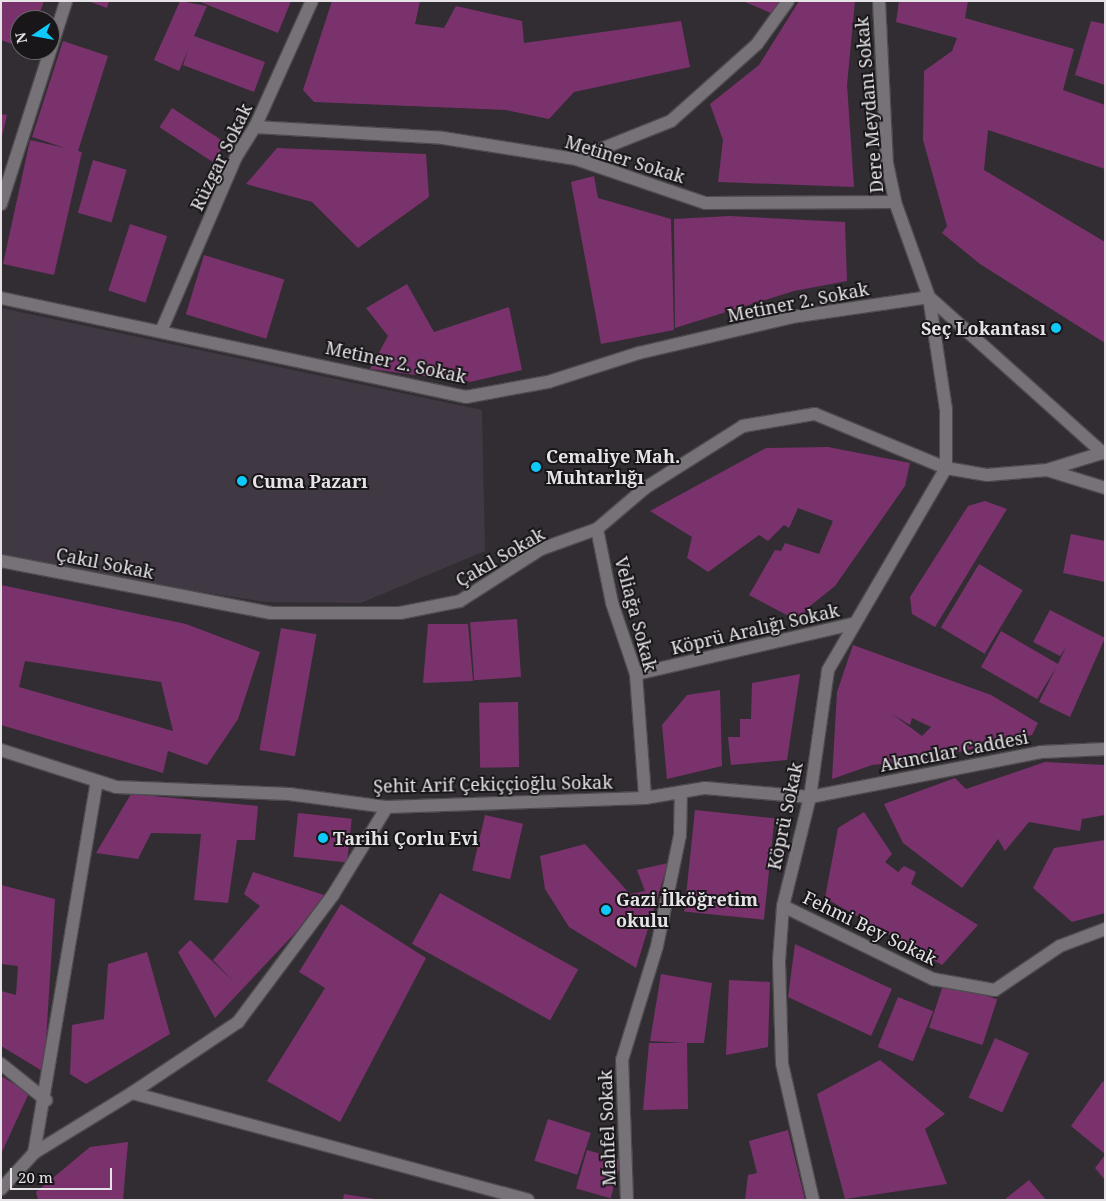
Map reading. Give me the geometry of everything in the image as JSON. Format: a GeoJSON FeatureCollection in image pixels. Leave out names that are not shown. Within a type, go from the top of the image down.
{"type":"FeatureCollection","features":[{"type":"Feature","properties":{"kind":"street"},"geometry":{"type":"LineString","coordinates":[[1,204],[66,1]]}},
{"type":"Feature","properties":{"kind":"street","name":"Rüzgar Sokak"},"geometry":{"type":"LineString","coordinates":[[162,329],[236,157],[255,127],[312,1]]}},
{"type":"Feature","properties":{"kind":"street"},"geometry":{"type":"LineString","coordinates":[[576,159],[671,121],[757,44],[788,1]]}},
{"type":"Feature","properties":{"kind":"street","name":"Dere Meydanı Sokak"},"geometry":{"type":"LineString","coordinates":[[879,1],[887,163],[894,202],[929,296],[946,409],[946,468]]}},
{"type":"Feature","properties":{"kind":"street","name":"Metiner Sokak"},"geometry":{"type":"LineString","coordinates":[[255,127],[443,138],[576,159],[705,203],[894,202]]}},
{"type":"Feature","properties":{"kind":"street"},"geometry":{"type":"LineString","coordinates":[[929,296],[1104,453]]}},
{"type":"Feature","properties":{"kind":"street","name":"Metiner 2. Sokak"},"geometry":{"type":"LineString","coordinates":[[1,298],[162,329],[466,397],[548,382],[639,353],[792,317],[929,296]]}},
{"type":"Feature","properties":{"kind":"street","name":"Çakıl Sokak"},"geometry":{"type":"LineString","coordinates":[[1,561],[271,613],[400,613],[460,601],[542,549],[597,529],[645,488],[742,426],[815,414],[946,468],[988,475],[1047,470]]}},
{"type":"Feature","properties":{"kind":"street"},"geometry":{"type":"LineString","coordinates":[[1047,470],[1104,453]]}},
{"type":"Feature","properties":{"kind":"street","name":"Köprü Sokak"},"geometry":{"type":"LineString","coordinates":[[813,1200],[782,1062],[779,960],[783,906],[810,797],[828,670],[852,624],[946,468]]}},
{"type":"Feature","properties":{"kind":"street"},"geometry":{"type":"LineString","coordinates":[[1047,470],[1105,488]]}},
{"type":"Feature","properties":{"kind":"street","name":"Veliağa Sokak"},"geometry":{"type":"LineString","coordinates":[[597,529],[612,603],[636,674],[645,798]]}},
{"type":"Feature","properties":{"kind":"street","name":"Köprü Aralığı Sokak"},"geometry":{"type":"LineString","coordinates":[[636,674],[852,624]]}},
{"type":"Feature","properties":{"kind":"street","name":"Akıncılar Caddesi"},"geometry":{"type":"LineString","coordinates":[[810,797],[1041,752],[1105,749]]}},
{"type":"Feature","properties":{"kind":"street","name":"Şehit Arif Çekiççioğlu Sokak"},"geometry":{"type":"LineString","coordinates":[[1,750],[116,787],[289,794],[387,807],[645,798],[705,788],[810,797]]}},
{"type":"Feature","properties":{"kind":"street"},"geometry":{"type":"LineString","coordinates":[[34,1153],[46,1100],[97,781]]}},
{"type":"Feature","properties":{"kind":"street","name":"Mahfel Sokak"},"geometry":{"type":"LineString","coordinates":[[627,1200],[622,1060],[658,946],[680,835],[681,792]]}},
{"type":"Feature","properties":{"kind":"street"},"geometry":{"type":"LineString","coordinates":[[1,1190],[34,1153],[132,1093],[238,1022],[333,895],[387,807]]}},
{"type":"Feature","properties":{"kind":"street","name":"Fehmi Bey Sokak"},"geometry":{"type":"LineString","coordinates":[[783,906],[933,979],[995,990],[1060,946],[1105,928]]}},
{"type":"Feature","properties":{"kind":"street"},"geometry":{"type":"LineString","coordinates":[[1,1064],[46,1100]]}},
{"type":"Feature","properties":{"kind":"street"},"geometry":{"type":"LineString","coordinates":[[132,1093],[528,1200]]}},
{"type":"Feature","properties":{"kind":"shaded area","name":"Cuma Pazarı"},"geometry":{"type":"Polygon","coordinates":[[[1,308],[482,410],[485,551],[361,603],[266,602],[1,561],[1,308]]]}},
{"type":"Feature","properties":{"kind":"building"},"geometry":{"type":"Polygon","coordinates":[[[1,1],[44,1],[41,10],[10,10],[10,43],[1,40],[1,1]]]}},
{"type":"Feature","properties":{"kind":"building"},"geometry":{"type":"Polygon","coordinates":[[[88,1],[109,1],[107,8],[88,1]]]}},
{"type":"Feature","properties":{"kind":"building"},"geometry":{"type":"Polygon","coordinates":[[[180,1],[207,6],[194,36],[265,62],[254,92],[183,65],[188,50],[179,71],[154,60],[180,1]]]}},
{"type":"Feature","properties":{"kind":"building"},"geometry":{"type":"Polygon","coordinates":[[[198,1],[291,1],[278,33],[198,1]]]}},
{"type":"Feature","properties":{"kind":"building"},"geometry":{"type":"Polygon","coordinates":[[[332,1],[420,1],[415,24],[444,28],[456,6],[522,21],[524,43],[681,21],[690,67],[574,92],[549,119],[506,110],[314,102],[303,90],[332,1]]]}},
{"type":"Feature","properties":{"kind":"building"},"geometry":{"type":"Polygon","coordinates":[[[743,1],[780,1],[773,14],[743,1]]]}},
{"type":"Feature","properties":{"kind":"building"},"geometry":{"type":"Polygon","coordinates":[[[799,1],[855,1],[847,85],[854,187],[718,182],[723,140],[710,104],[759,65],[799,1]]]}},
{"type":"Feature","properties":{"kind":"building"},"geometry":{"type":"Polygon","coordinates":[[[899,1],[968,1],[965,18],[1074,49],[1063,90],[1105,105],[1105,169],[988,130],[984,170],[1105,242],[1105,343],[980,264],[942,233],[947,226],[923,140],[924,71],[952,51],[957,38],[896,22],[899,1]]]}},
{"type":"Feature","properties":{"kind":"building"},"geometry":{"type":"Polygon","coordinates":[[[1091,21],[1105,24],[1105,85],[1075,75],[1091,21]]]}},
{"type":"Feature","properties":{"kind":"building"},"geometry":{"type":"Polygon","coordinates":[[[63,41],[108,56],[78,151],[82,152],[54,275],[3,264],[30,140],[65,148],[32,137],[57,60],[60,60],[60,50],[63,41]]]}},
{"type":"Feature","properties":{"kind":"building"},"geometry":{"type":"Polygon","coordinates":[[[172,108],[226,143],[213,162],[159,127],[172,108]]]}},
{"type":"Feature","properties":{"kind":"building"},"geometry":{"type":"Polygon","coordinates":[[[1,114],[7,115],[2,136],[1,136],[1,114]]]}},
{"type":"Feature","properties":{"kind":"building"},"geometry":{"type":"Polygon","coordinates":[[[277,148],[426,154],[429,197],[358,248],[312,202],[246,184],[277,148]]]}},
{"type":"Feature","properties":{"kind":"building"},"geometry":{"type":"Polygon","coordinates":[[[93,160],[127,170],[111,223],[78,213],[93,160]]]}},
{"type":"Feature","properties":{"kind":"building"},"geometry":{"type":"Polygon","coordinates":[[[594,176],[598,198],[671,219],[674,330],[601,344],[571,182],[594,176]]]}},
{"type":"Feature","properties":{"kind":"building"},"geometry":{"type":"Polygon","coordinates":[[[730,216],[845,222],[847,281],[794,291],[675,328],[674,219],[730,216]]]}},
{"type":"Feature","properties":{"kind":"building"},"geometry":{"type":"Polygon","coordinates":[[[130,224],[167,236],[145,303],[108,291],[130,224]]]}},
{"type":"Feature","properties":{"kind":"building"},"geometry":{"type":"Polygon","coordinates":[[[204,255],[284,280],[266,339],[186,314],[204,255]]]}},
{"type":"Feature","properties":{"kind":"building"},"geometry":{"type":"Polygon","coordinates":[[[407,284],[434,332],[509,307],[522,370],[470,382],[370,369],[388,336],[366,308],[407,284]]]}},
{"type":"Feature","properties":{"kind":"building"},"geometry":{"type":"Polygon","coordinates":[[[828,447],[910,463],[905,486],[835,586],[810,606],[800,622],[749,595],[775,550],[781,551],[785,543],[819,554],[833,521],[798,508],[789,528],[784,525],[768,541],[759,535],[708,572],[687,558],[692,537],[650,511],[766,448],[828,447]]]}},
{"type":"Feature","properties":{"kind":"building"},"geometry":{"type":"Polygon","coordinates":[[[985,501],[1007,509],[935,627],[912,614],[910,597],[968,506],[985,501]]]}},
{"type":"Feature","properties":{"kind":"building"},"geometry":{"type":"Polygon","coordinates":[[[1071,534],[1105,541],[1105,582],[1063,573],[1071,534]]]}},
{"type":"Feature","properties":{"kind":"building"},"geometry":{"type":"Polygon","coordinates":[[[979,564],[1023,590],[985,654],[941,627],[979,564]]]}},
{"type":"Feature","properties":{"kind":"building"},"geometry":{"type":"Polygon","coordinates":[[[1,585],[186,624],[260,652],[238,719],[207,765],[168,751],[163,773],[1,725],[1,585]],[[25,661],[19,687],[173,731],[161,682],[25,661]]]}},
{"type":"Feature","properties":{"kind":"building"},"geometry":{"type":"Polygon","coordinates":[[[1050,610],[1105,638],[1070,717],[1039,702],[1057,666],[1037,699],[981,667],[1001,631],[1058,664],[1066,647],[1060,656],[1033,642],[1050,610]]]}},
{"type":"Feature","properties":{"kind":"building"},"geometry":{"type":"Polygon","coordinates":[[[517,619],[521,677],[474,680],[470,622],[517,619]]]}},
{"type":"Feature","properties":{"kind":"building"},"geometry":{"type":"Polygon","coordinates":[[[428,624],[468,624],[473,681],[423,683],[428,624]]]}},
{"type":"Feature","properties":{"kind":"building"},"geometry":{"type":"Polygon","coordinates":[[[281,628],[316,634],[295,756],[259,750],[281,628]]]}},
{"type":"Feature","properties":{"kind":"building"},"geometry":{"type":"Polygon","coordinates":[[[853,645],[991,695],[1038,723],[1032,735],[924,760],[872,765],[832,779],[837,692],[853,645]],[[892,714],[922,736],[931,727],[912,718],[910,725],[892,714]]]}},
{"type":"Feature","properties":{"kind":"building"},"geometry":{"type":"Polygon","coordinates":[[[800,674],[787,760],[731,765],[728,737],[740,737],[740,719],[751,719],[752,683],[800,674]]]}},
{"type":"Feature","properties":{"kind":"building"},"geometry":{"type":"Polygon","coordinates":[[[720,690],[722,766],[667,779],[662,725],[687,695],[720,690]]]}},
{"type":"Feature","properties":{"kind":"building"},"geometry":{"type":"Polygon","coordinates":[[[518,702],[519,767],[480,768],[479,703],[518,702]]]}},
{"type":"Feature","properties":{"kind":"building"},"geometry":{"type":"Polygon","coordinates":[[[1045,762],[1105,765],[1105,815],[1082,819],[1080,831],[1029,822],[1005,851],[998,839],[962,888],[903,843],[884,804],[955,778],[966,789],[1045,762]]]}},
{"type":"Feature","properties":{"kind":"building"},"geometry":{"type":"Polygon","coordinates":[[[131,794],[258,806],[255,840],[237,840],[228,903],[194,900],[201,834],[151,833],[138,859],[96,853],[131,794]]]}},
{"type":"Feature","properties":{"kind":"building"},"geometry":{"type":"Polygon","coordinates":[[[695,810],[775,818],[764,920],[684,911],[695,810]]]}},
{"type":"Feature","properties":{"kind":"building"},"geometry":{"type":"Polygon","coordinates":[[[864,812],[892,854],[885,862],[898,872],[904,866],[916,872],[911,884],[978,925],[942,965],[825,898],[838,828],[864,812]]]}},
{"type":"Feature","properties":{"kind":"building","name":"Tarihi Çorlu Evi"},"geometry":{"type":"Polygon","coordinates":[[[298,813],[352,819],[347,862],[293,857],[298,813]]]}},
{"type":"Feature","properties":{"kind":"building"},"geometry":{"type":"Polygon","coordinates":[[[485,815],[523,824],[510,879],[472,871],[485,815]]]}},
{"type":"Feature","properties":{"kind":"building"},"geometry":{"type":"Polygon","coordinates":[[[1105,840],[1105,913],[1072,922],[1033,888],[1054,848],[1105,840]]]}},
{"type":"Feature","properties":{"kind":"building","name":"Gazi İlköğretim okulu"},"geometry":{"type":"Polygon","coordinates":[[[585,844],[630,894],[645,891],[637,870],[668,863],[636,968],[569,927],[545,889],[540,856],[585,844]]]}},
{"type":"Feature","properties":{"kind":"building"},"geometry":{"type":"Polygon","coordinates":[[[253,872],[324,895],[296,932],[215,1018],[178,952],[190,940],[233,981],[213,960],[260,906],[244,894],[253,872]]]}},
{"type":"Feature","properties":{"kind":"building"},"geometry":{"type":"Polygon","coordinates":[[[1,885],[55,899],[44,1072],[1,1046],[1,991],[16,995],[18,966],[1,964],[1,885]]]}},
{"type":"Feature","properties":{"kind":"building"},"geometry":{"type":"Polygon","coordinates":[[[440,893],[578,970],[550,1020],[412,944],[440,893]]]}},
{"type":"Feature","properties":{"kind":"building"},"geometry":{"type":"Polygon","coordinates":[[[341,904],[426,958],[340,1122],[267,1081],[325,988],[299,972],[341,904]]]}},
{"type":"Feature","properties":{"kind":"building"},"geometry":{"type":"Polygon","coordinates":[[[795,944],[892,989],[871,1036],[788,997],[795,944]]]}},
{"type":"Feature","properties":{"kind":"building"},"geometry":{"type":"Polygon","coordinates":[[[147,952],[170,1034],[86,1084],[70,1074],[72,1025],[104,1019],[108,964],[147,952]]]}},
{"type":"Feature","properties":{"kind":"building"},"geometry":{"type":"Polygon","coordinates":[[[661,974],[712,983],[704,1043],[687,1043],[688,1109],[643,1110],[649,1043],[685,1043],[650,1041],[661,974]]]}},
{"type":"Feature","properties":{"kind":"building"},"geometry":{"type":"Polygon","coordinates":[[[729,980],[770,982],[768,1047],[726,1055],[729,980]]]}},
{"type":"Feature","properties":{"kind":"building"},"geometry":{"type":"Polygon","coordinates":[[[944,982],[997,999],[982,1045],[929,1028],[944,982]]]}},
{"type":"Feature","properties":{"kind":"building"},"geometry":{"type":"Polygon","coordinates":[[[898,997],[933,1011],[913,1061],[878,1047],[898,997]]]}},
{"type":"Feature","properties":{"kind":"building"},"geometry":{"type":"Polygon","coordinates":[[[995,1038],[1029,1053],[1002,1112],[969,1097],[995,1038]]]}},
{"type":"Feature","properties":{"kind":"building"},"geometry":{"type":"Polygon","coordinates":[[[880,1060],[945,1114],[925,1129],[947,1184],[845,1199],[817,1094],[880,1060]]]}},
{"type":"Feature","properties":{"kind":"building"},"geometry":{"type":"Polygon","coordinates":[[[1,1076],[29,1093],[1,1154],[1,1076]]]}},
{"type":"Feature","properties":{"kind":"building"},"geometry":{"type":"Polygon","coordinates":[[[1103,1081],[1105,1083],[1105,1154],[1071,1126],[1103,1081]]]}},
{"type":"Feature","properties":{"kind":"building"},"geometry":{"type":"Polygon","coordinates":[[[548,1119],[591,1133],[577,1175],[534,1161],[548,1119]]]}},
{"type":"Feature","properties":{"kind":"building"},"geometry":{"type":"Polygon","coordinates":[[[788,1130],[805,1200],[745,1200],[748,1175],[757,1173],[749,1141],[788,1130]]]}},
{"type":"Feature","properties":{"kind":"building"},"geometry":{"type":"Polygon","coordinates":[[[128,1142],[123,1200],[38,1200],[36,1192],[90,1147],[128,1142]]]}},
{"type":"Feature","properties":{"kind":"building"},"geometry":{"type":"Polygon","coordinates":[[[587,1150],[622,1160],[611,1198],[576,1188],[587,1150]]]}},
{"type":"Feature","properties":{"kind":"building"},"geometry":{"type":"Polygon","coordinates":[[[1105,1155],[1105,1180],[1095,1168],[1105,1155]]]}},
{"type":"Feature","properties":{"kind":"building"},"geometry":{"type":"Polygon","coordinates":[[[1029,1180],[1046,1200],[1004,1200],[1029,1180]]]}},
{"type":"Feature","properties":{"kind":"building"},"geometry":{"type":"Polygon","coordinates":[[[344,1194],[375,1199],[343,1200],[344,1194]]]}},
{"type":"Feature","properties":{"kind":"place","name":"Seç Lokantası"},"geometry":{"type":"Point","coordinates":[1056,328]}},
{"type":"Feature","properties":{"kind":"place","name":"Cemaliye Mah. Muhtarlığı"},"geometry":{"type":"Point","coordinates":[536,467]}},
{"type":"Feature","properties":{"kind":"place","name":"Cuma Pazarı"},"geometry":{"type":"Point","coordinates":[242,481]}},
{"type":"Feature","properties":{"kind":"place","name":"Tarihi Çorlu Evi"},"geometry":{"type":"Point","coordinates":[323,838]}},
{"type":"Feature","properties":{"kind":"place","name":"Gazi İlköğretim okulu"},"geometry":{"type":"Point","coordinates":[606,910]}}]}
